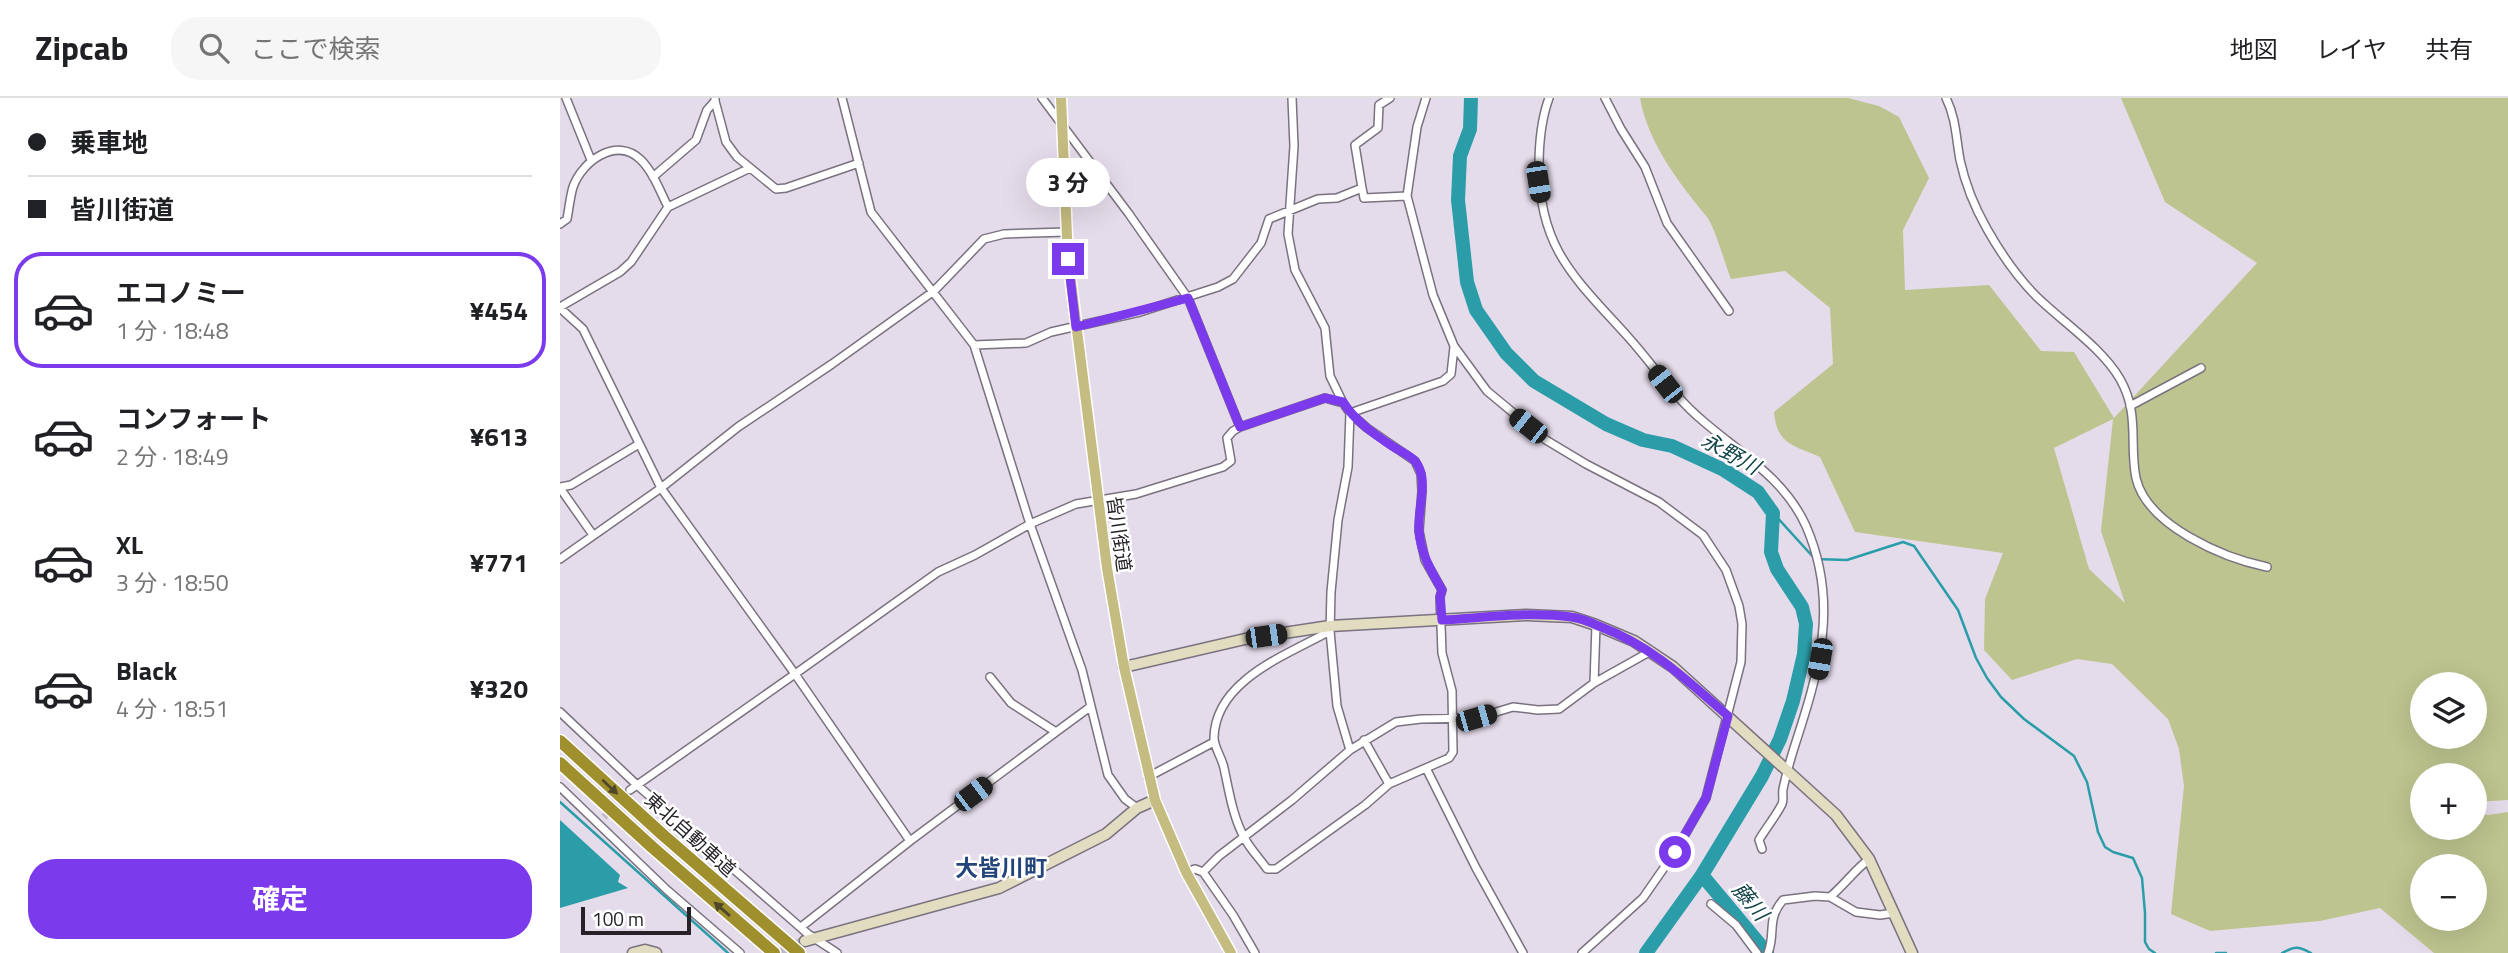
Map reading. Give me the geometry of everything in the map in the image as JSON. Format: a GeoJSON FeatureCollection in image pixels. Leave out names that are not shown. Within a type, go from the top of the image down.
{"type":"FeatureCollection","features":[{"type":"Feature","properties":{"kind":"highway","name":"東北自動車道"},"geometry":{"type":"LineString","coordinates":[[560,741],[663,835],[807,944]]}},
{"type":"Feature","properties":{"kind":"highway","name":"東北自動車道"},"geometry":{"type":"LineString","coordinates":[[560,763],[668,862],[774,953]]}},
{"type":"Feature","properties":{"kind":"main road","name":"皆川街道"},"geometry":{"type":"LineString","coordinates":[[1061,98],[1066,232],[1076,327],[1098,499],[1124,667],[1154,800],[1186,872],[1231,953]]}},
{"type":"Feature","properties":{"kind":"street"},"geometry":{"type":"LineString","coordinates":[[566,98],[591,160]]}},
{"type":"Feature","properties":{"kind":"street"},"geometry":{"type":"LineString","coordinates":[[842,98],[871,212],[974,345],[1030,524],[1082,670],[1108,775],[1125,799],[1137,808]]}},
{"type":"Feature","properties":{"kind":"street"},"geometry":{"type":"LineString","coordinates":[[1042,98],[1188,298],[1240,427]]}},
{"type":"Feature","properties":{"kind":"street"},"geometry":{"type":"LineString","coordinates":[[1292,98],[1294,146],[1287,234],[1295,270],[1325,328],[1330,376],[1343,402],[1350,413],[1388,444],[1415,461],[1418,467],[1422,491],[1419,531],[1425,560],[1442,590],[1442,653],[1452,691],[1453,752],[1449,758],[1389,784],[1365,805],[1276,869],[1267,869],[1244,838],[1230,798],[1220,750],[1214,741],[1216,717],[1231,695],[1250,676],[1330,629]]}},
{"type":"Feature","properties":{"kind":"street"},"geometry":{"type":"LineString","coordinates":[[1390,98],[1379,105],[1378,128],[1355,145],[1362,188],[1364,198],[1407,196]]}},
{"type":"Feature","properties":{"kind":"street"},"geometry":{"type":"LineString","coordinates":[[1426,98],[1417,127],[1407,196],[1433,295],[1454,346],[1487,391],[1546,440],[1659,502],[1703,534],[1714,549],[1734,589],[1742,624],[1741,662],[1731,718],[1706,798],[1675,852],[1633,909],[1582,953]]}},
{"type":"Feature","properties":{"kind":"street"},"geometry":{"type":"LineString","coordinates":[[1549,98],[1540,138],[1538,182],[1546,223],[1561,261],[1665,384],[1700,419],[1766,472],[1794,504],[1814,546],[1824,590],[1822,642],[1807,715],[1786,768],[1783,802],[1759,840],[1762,849]]}},
{"type":"Feature","properties":{"kind":"street"},"geometry":{"type":"LineString","coordinates":[[1605,98],[1646,167],[1667,223],[1729,311]]}},
{"type":"Feature","properties":{"kind":"street"},"geometry":{"type":"LineString","coordinates":[[1946,98],[1954,114],[1965,181],[1987,230],[2035,295],[2099,352],[2120,379],[2134,427],[2136,479],[2147,501],[2173,526],[2243,561],[2267,568]]}},
{"type":"Feature","properties":{"kind":"street"},"geometry":{"type":"LineString","coordinates":[[653,177],[696,141],[708,110],[715,100]]}},
{"type":"Feature","properties":{"kind":"street"},"geometry":{"type":"LineString","coordinates":[[715,100],[726,142],[750,169],[776,188],[786,188],[859,163]]}},
{"type":"Feature","properties":{"kind":"street"},"geometry":{"type":"LineString","coordinates":[[560,224],[567,219],[573,187],[591,160],[619,149],[632,153],[643,161],[668,207]]}},
{"type":"Feature","properties":{"kind":"street"},"geometry":{"type":"LineString","coordinates":[[750,169],[668,207],[631,262],[620,272],[560,307],[583,328],[661,488],[795,674],[910,841]]}},
{"type":"Feature","properties":{"kind":"street"},"geometry":{"type":"LineString","coordinates":[[974,345],[1026,343],[1051,332],[1188,298],[1233,279],[1261,243],[1269,219],[1318,199],[1337,198],[1362,188]]}},
{"type":"Feature","properties":{"kind":"street"},"geometry":{"type":"LineString","coordinates":[[560,559],[661,488],[738,427],[934,291],[984,239],[1004,234],[1066,232]]}},
{"type":"Feature","properties":{"kind":"street"},"geometry":{"type":"LineString","coordinates":[[1350,413],[1443,381],[1451,374],[1454,346]]}},
{"type":"Feature","properties":{"kind":"street"},"geometry":{"type":"LineString","coordinates":[[2130,406],[2201,369]]}},
{"type":"Feature","properties":{"kind":"street"},"geometry":{"type":"LineString","coordinates":[[634,787],[938,572],[1030,524],[1076,504],[1136,494],[1223,467],[1231,461],[1227,438],[1240,427],[1325,398],[1343,402]]}},
{"type":"Feature","properties":{"kind":"street"},"geometry":{"type":"LineString","coordinates":[[1350,413],[1348,467],[1338,520],[1330,629],[1337,706],[1350,750]]}},
{"type":"Feature","properties":{"kind":"street"},"geometry":{"type":"LineString","coordinates":[[593,536],[560,488],[571,485],[639,444]]}},
{"type":"Feature","properties":{"kind":"street"},"geometry":{"type":"LineString","coordinates":[[1124,667],[1245,639],[1330,629],[1526,615],[1572,617],[1596,625],[1651,651],[1673,667],[1836,815],[1869,859],[1912,953]]}},
{"type":"Feature","properties":{"kind":"street"},"geometry":{"type":"LineString","coordinates":[[1594,683],[1596,625]]}},
{"type":"Feature","properties":{"kind":"street"},"geometry":{"type":"LineString","coordinates":[[1203,872],[1350,750],[1396,722],[1476,718],[1513,707],[1559,709],[1594,683],[1651,651]]}},
{"type":"Feature","properties":{"kind":"street"},"geometry":{"type":"LineString","coordinates":[[990,677],[1011,703],[1056,732]]}},
{"type":"Feature","properties":{"kind":"street"},"geometry":{"type":"LineString","coordinates":[[801,927],[910,841],[1090,706]]}},
{"type":"Feature","properties":{"kind":"street"},"geometry":{"type":"LineString","coordinates":[[560,712],[634,787],[801,927],[807,944]]}},
{"type":"Feature","properties":{"kind":"street"},"geometry":{"type":"LineString","coordinates":[[1364,740],[1389,784]]}},
{"type":"Feature","properties":{"kind":"street"},"geometry":{"type":"LineString","coordinates":[[1148,777],[1214,741]]}},
{"type":"Feature","properties":{"kind":"street"},"geometry":{"type":"LineString","coordinates":[[1426,768],[1476,869],[1523,953]]}},
{"type":"Feature","properties":{"kind":"street"},"geometry":{"type":"LineString","coordinates":[[560,787],[601,820],[667,890],[740,953]]}},
{"type":"Feature","properties":{"kind":"street"},"geometry":{"type":"LineString","coordinates":[[807,944],[999,888],[1106,834],[1137,808],[1154,800]]}},
{"type":"Feature","properties":{"kind":"street"},"geometry":{"type":"LineString","coordinates":[[1830,897],[1845,884],[1847,877],[1869,859]]}},
{"type":"Feature","properties":{"kind":"street"},"geometry":{"type":"LineString","coordinates":[[1186,872],[1195,869],[1203,872],[1255,953]]}},
{"type":"Feature","properties":{"kind":"street"},"geometry":{"type":"LineString","coordinates":[[1768,953],[1773,941],[1772,919],[1783,900],[1830,897],[1856,912],[1880,915],[1894,912]]}},
{"type":"Feature","properties":{"kind":"street"},"geometry":{"type":"LineString","coordinates":[[1711,904],[1736,925],[1757,953]]}},
{"type":"Feature","properties":{"kind":"street"},"geometry":{"type":"LineString","coordinates":[[807,944],[837,953]]}},
{"type":"Feature","properties":{"kind":"street"},"geometry":{"type":"LineString","coordinates":[[633,953],[645,950],[656,953]]}},
{"type":"Feature","properties":{"kind":"green space"},"geometry":{"type":"Polygon","coordinates":[[[1640,98],[1848,98],[1879,106],[1899,117],[1929,178],[1903,230],[1905,290],[1989,285],[2041,351],[2074,352],[2114,418],[2257,263],[2165,202],[2121,98],[2508,98],[2508,800],[2487,801],[2487,763],[2410,763],[2410,840],[2487,840],[2487,815],[2508,812],[2508,953],[2434,953],[2380,908],[2320,921],[2210,931],[2171,914],[2184,786],[2179,749],[2168,719],[2112,664],[2077,659],[2012,680],[1984,650],[1985,599],[2003,553],[1855,532],[1820,457],[1783,438],[1774,412],[1833,364],[1830,308],[1785,271],[1731,279],[1710,222],[1666,162],[1650,131],[1640,98]],[[2113,419],[2054,448],[2089,569],[2125,603],[2101,531],[2113,419]]]}},
{"type":"Feature","properties":{"kind":"water"},"geometry":{"type":"Polygon","coordinates":[[[560,820],[620,875],[618,882],[628,888],[560,908],[560,820]]]}},
{"type":"Feature","properties":{"kind":"waterway","name":"永野川"},"geometry":{"type":"LineString","coordinates":[[1471,98],[1470,129],[1460,156],[1458,200],[1467,282],[1476,310],[1506,353],[1534,381],[1606,424],[1643,440],[1672,446],[1724,470],[1758,492],[1773,513],[1771,552],[1777,569],[1802,607],[1806,624],[1804,654],[1793,701],[1780,739],[1762,776],[1702,875],[1646,953]]}},
{"type":"Feature","properties":{"kind":"waterway"},"geometry":{"type":"LineString","coordinates":[[1773,513],[1815,559],[1847,560],[1903,542],[1914,546],[1958,610],[1976,658],[2001,697],[2024,719],[2074,756],[2087,782],[2098,832],[2105,847],[2133,858],[2142,878],[2145,942],[2155,953]]}},
{"type":"Feature","properties":{"kind":"waterway"},"geometry":{"type":"LineString","coordinates":[[560,802],[728,953]]}},
{"type":"Feature","properties":{"kind":"waterway","name":"藤川"},"geometry":{"type":"LineString","coordinates":[[1702,875],[1767,953]]}},
{"type":"Feature","properties":{"kind":"waterway"},"geometry":{"type":"LineString","coordinates":[[2282,953],[2296,948],[2311,953]]}},
{"type":"Feature","properties":{"kind":"waterway"},"geometry":{"type":"LineString","coordinates":[[2216,953],[2226,953]]}},
{"type":"Feature","properties":{"kind":"tunnel"},"geometry":{"type":"LineString","coordinates":[[604,817],[623,798]]}},
{"type":"Feature","properties":{"kind":"tunnel"},"geometry":{"type":"LineString","coordinates":[[781,953],[805,941]]}},
{"type":"Feature","properties":{"kind":"district","name":"大皆川町"},"geometry":{"type":"Point","coordinates":[1001,867]}},
{"type":"Feature","properties":{"kind":"route"},"geometry":{"type":"LineString","coordinates":[[1068,259],[1076,327],[1188,298],[1240,427],[1327,398],[1343,402],[1350,413],[1367,428],[1415,461],[1421,474],[1422,491],[1419,531],[1425,560],[1442,590],[1442,620],[1526,615],[1572,617],[1617,633],[1651,651],[1728,716],[1706,798],[1675,852]]}}]}
